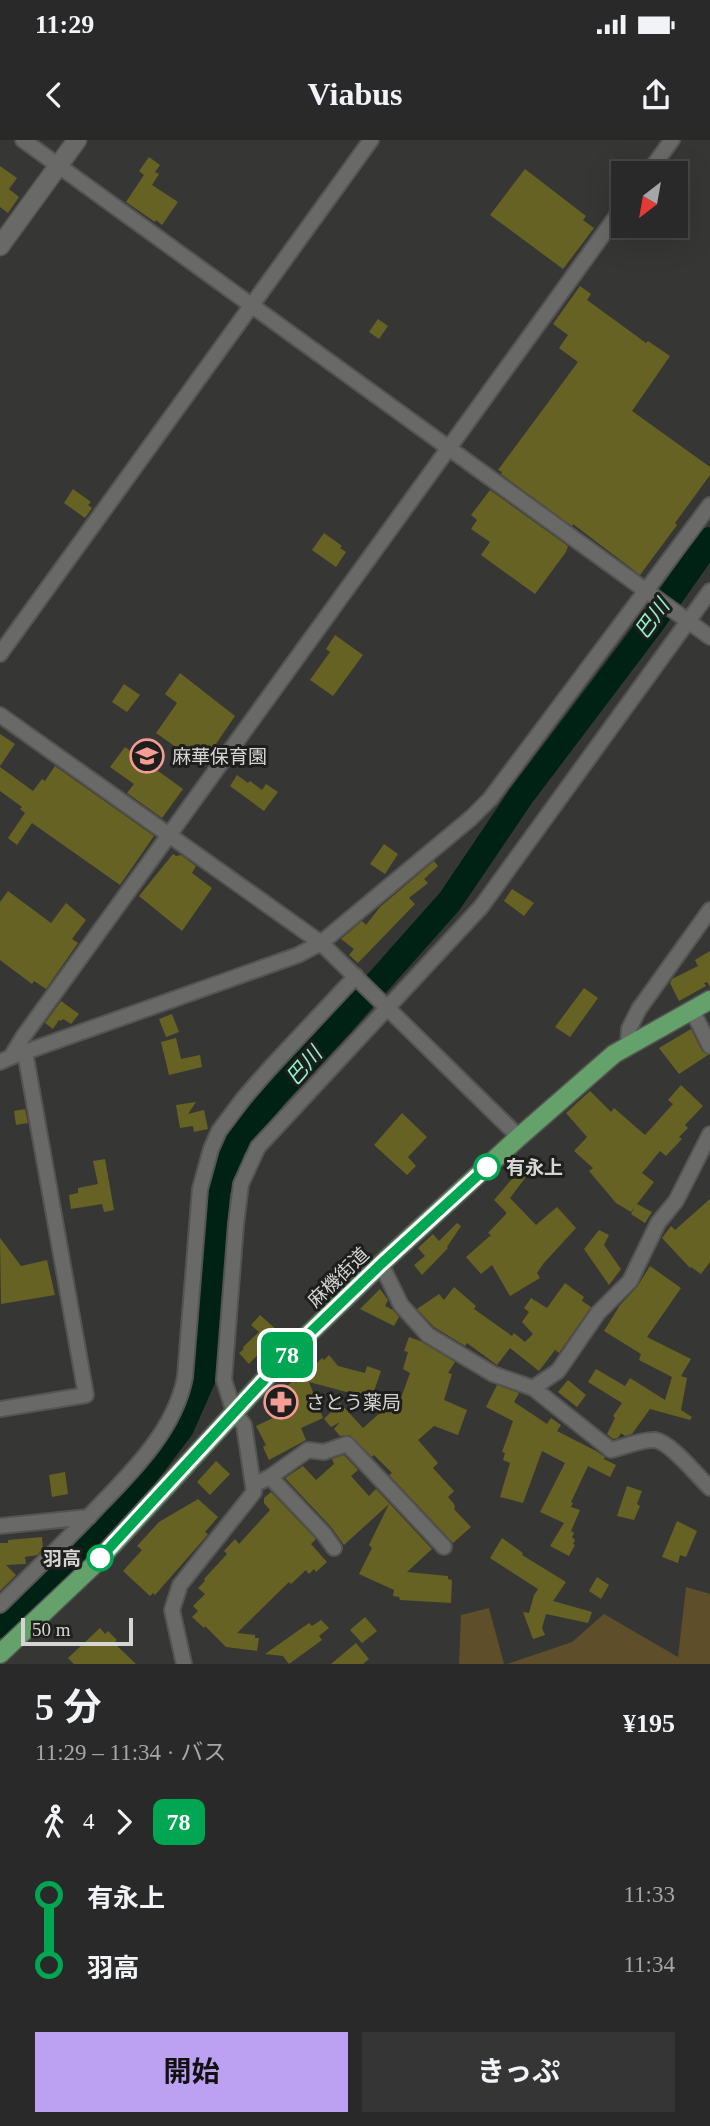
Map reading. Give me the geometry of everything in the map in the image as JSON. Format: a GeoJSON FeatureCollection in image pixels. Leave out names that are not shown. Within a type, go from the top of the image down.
{"type":"FeatureCollection","features":[{"type":"Feature","properties":{"kind":"main road","name":"麻機街道"},"geometry":{"type":"LineString","coordinates":[[0,1654],[97,1562],[288,1354],[519,1136],[603,1063],[628,1045],[710,1000]]}},
{"type":"Feature","properties":{"kind":"street"},"geometry":{"type":"LineString","coordinates":[[23,140],[710,637]]}},
{"type":"Feature","properties":{"kind":"street"},"geometry":{"type":"LineString","coordinates":[[0,246],[77,140]]}},
{"type":"Feature","properties":{"kind":"street"},"geometry":{"type":"LineString","coordinates":[[0,654],[371,140]]}},
{"type":"Feature","properties":{"kind":"street"},"geometry":{"type":"LineString","coordinates":[[657,161],[672,140]]}},
{"type":"Feature","properties":{"kind":"street"},"geometry":{"type":"LineString","coordinates":[[0,1409],[86,1395],[12,1057],[23,1037],[168,834],[611,224]]}},
{"type":"Feature","properties":{"kind":"street"},"geometry":{"type":"LineString","coordinates":[[12,1057],[298,956],[321,943],[471,818],[490,799],[710,505]]}},
{"type":"Feature","properties":{"kind":"street"},"geometry":{"type":"LineString","coordinates":[[184,1664],[172,1610],[180,1585],[254,1492],[244,1425],[234,1412],[224,1380],[241,1184],[258,1147],[481,907],[710,591]]}},
{"type":"Feature","properties":{"kind":"street"},"geometry":{"type":"LineString","coordinates":[[0,715],[321,943],[519,1136]]}},
{"type":"Feature","properties":{"kind":"street"},"geometry":{"type":"LineString","coordinates":[[628,1045],[629,1030],[639,1009],[710,910]]}},
{"type":"Feature","properties":{"kind":"street"},"geometry":{"type":"LineString","coordinates":[[0,1605],[89,1517],[160,1435],[182,1394],[200,1189],[211,1149],[230,1115],[356,976]]}},
{"type":"Feature","properties":{"kind":"street"},"geometry":{"type":"LineString","coordinates":[[692,1010],[710,1046]]}},
{"type":"Feature","properties":{"kind":"street"},"geometry":{"type":"LineString","coordinates":[[533,1388],[558,1371],[598,1313],[630,1281],[658,1223],[676,1200],[710,1134]]}},
{"type":"Feature","properties":{"kind":"street"},"geometry":{"type":"LineString","coordinates":[[381,1264],[401,1305],[428,1335],[493,1374],[533,1388],[611,1450],[657,1440],[671,1449],[710,1488]]}},
{"type":"Feature","properties":{"kind":"street"},"geometry":{"type":"LineString","coordinates":[[253,1485],[270,1477],[308,1450],[324,1452],[347,1444],[444,1547]]}},
{"type":"Feature","properties":{"kind":"street"},"geometry":{"type":"LineString","coordinates":[[270,1477],[334,1548]]}},
{"type":"Feature","properties":{"kind":"street"},"geometry":{"type":"LineString","coordinates":[[0,1526],[89,1517]]}},
{"type":"Feature","properties":{"kind":"shaded area"},"geometry":{"type":"Polygon","coordinates":[[[686,1587],[710,1594],[710,1664],[507,1664],[572,1642],[604,1614],[678,1657],[686,1587]]]}},
{"type":"Feature","properties":{"kind":"shaded area"},"geometry":{"type":"Polygon","coordinates":[[[489,1608],[504,1664],[459,1664],[461,1615],[489,1608]]]}},
{"type":"Feature","properties":{"kind":"building"},"geometry":{"type":"Polygon","coordinates":[[[149,157],[160,165],[155,172],[159,174],[152,185],[178,202],[162,225],[126,202],[144,175],[139,171],[149,157]]]}},
{"type":"Feature","properties":{"kind":"building"},"geometry":{"type":"Polygon","coordinates":[[[0,166],[17,178],[9,189],[19,197],[8,213],[0,207],[0,166]]]}},
{"type":"Feature","properties":{"kind":"building"},"geometry":{"type":"Polygon","coordinates":[[[525,169],[586,216],[583,220],[594,228],[563,269],[490,215],[525,169]]]}},
{"type":"Feature","properties":{"kind":"building"},"geometry":{"type":"Polygon","coordinates":[[[580,286],[591,294],[587,300],[646,343],[648,341],[670,356],[632,411],[710,467],[710,475],[640,575],[498,470],[578,362],[559,348],[568,335],[553,324],[580,286]]]}},
{"type":"Feature","properties":{"kind":"building"},"geometry":{"type":"Polygon","coordinates":[[[378,319],[388,326],[379,339],[369,332],[378,319]]]}},
{"type":"Feature","properties":{"kind":"building"},"geometry":{"type":"Polygon","coordinates":[[[73,489],[91,502],[88,505],[92,508],[85,518],[64,503],[73,489]]]}},
{"type":"Feature","properties":{"kind":"building"},"geometry":{"type":"Polygon","coordinates":[[[490,490],[568,546],[535,594],[481,555],[490,542],[471,529],[477,520],[471,515],[490,490]]]}},
{"type":"Feature","properties":{"kind":"building"},"geometry":{"type":"Polygon","coordinates":[[[324,533],[346,552],[336,567],[312,550],[324,533]]]}},
{"type":"Feature","properties":{"kind":"building"},"geometry":{"type":"Polygon","coordinates":[[[335,635],[363,655],[333,696],[310,680],[330,652],[326,649],[335,635]]]}},
{"type":"Feature","properties":{"kind":"building"},"geometry":{"type":"Polygon","coordinates":[[[180,673],[235,716],[200,764],[156,733],[177,703],[165,694],[180,673]]]}},
{"type":"Feature","properties":{"kind":"building"},"geometry":{"type":"Polygon","coordinates":[[[124,684],[140,695],[127,712],[112,702],[124,684]]]}},
{"type":"Feature","properties":{"kind":"building"},"geometry":{"type":"Polygon","coordinates":[[[0,734],[15,744],[0,766],[0,734]]]}},
{"type":"Feature","properties":{"kind":"building"},"geometry":{"type":"Polygon","coordinates":[[[125,747],[183,789],[162,818],[127,793],[134,784],[110,767],[125,747]]]}},
{"type":"Feature","properties":{"kind":"building"},"geometry":{"type":"Polygon","coordinates":[[[55,766],[154,836],[120,885],[32,823],[17,845],[8,838],[25,813],[20,809],[22,807],[0,791],[0,767],[33,791],[42,779],[45,781],[55,766]]]}},
{"type":"Feature","properties":{"kind":"building"},"geometry":{"type":"Polygon","coordinates":[[[237,775],[262,790],[266,784],[278,792],[264,811],[230,786],[237,775]]]}},
{"type":"Feature","properties":{"kind":"building"},"geometry":{"type":"Polygon","coordinates":[[[384,844],[398,854],[385,874],[370,864],[384,844]]]}},
{"type":"Feature","properties":{"kind":"building"},"geometry":{"type":"Polygon","coordinates":[[[173,854],[181,855],[196,866],[192,873],[212,888],[182,931],[139,896],[173,854]]]}},
{"type":"Feature","properties":{"kind":"building"},"geometry":{"type":"Polygon","coordinates":[[[434,861],[438,866],[424,879],[428,883],[409,898],[415,904],[358,963],[349,955],[354,949],[341,939],[362,921],[366,925],[380,907],[434,861]]]}},
{"type":"Feature","properties":{"kind":"building"},"geometry":{"type":"Polygon","coordinates":[[[512,889],[534,903],[524,916],[504,901],[512,889]]]}},
{"type":"Feature","properties":{"kind":"building"},"geometry":{"type":"Polygon","coordinates":[[[8,891],[51,923],[66,903],[86,920],[72,939],[78,943],[46,989],[34,981],[32,984],[0,960],[0,902],[8,891]]]}},
{"type":"Feature","properties":{"kind":"building"},"geometry":{"type":"Polygon","coordinates":[[[710,951],[710,987],[707,982],[704,983],[706,986],[679,1001],[670,983],[672,979],[698,966],[695,960],[710,951]]]}},
{"type":"Feature","properties":{"kind":"building"},"geometry":{"type":"Polygon","coordinates":[[[584,988],[598,998],[570,1037],[555,1027],[584,988]]]}},
{"type":"Feature","properties":{"kind":"building"},"geometry":{"type":"Polygon","coordinates":[[[61,1001],[79,1014],[71,1024],[63,1019],[59,1020],[53,1029],[45,1023],[61,1001]]]}},
{"type":"Feature","properties":{"kind":"building"},"geometry":{"type":"Polygon","coordinates":[[[172,1014],[179,1032],[166,1037],[159,1019],[172,1014]]]}},
{"type":"Feature","properties":{"kind":"building"},"geometry":{"type":"Polygon","coordinates":[[[691,1029],[702,1051],[708,1055],[679,1074],[659,1048],[691,1029]]]}},
{"type":"Feature","properties":{"kind":"building"},"geometry":{"type":"Polygon","coordinates":[[[176,1038],[181,1059],[200,1055],[202,1067],[169,1075],[161,1042],[176,1038]]]}},
{"type":"Feature","properties":{"kind":"building"},"geometry":{"type":"Polygon","coordinates":[[[681,1085],[703,1106],[685,1125],[688,1128],[679,1137],[682,1139],[666,1156],[660,1151],[642,1173],[654,1182],[637,1204],[652,1212],[645,1223],[631,1214],[635,1206],[631,1212],[616,1203],[589,1171],[593,1168],[574,1151],[587,1137],[566,1113],[590,1091],[611,1112],[614,1108],[645,1135],[673,1104],[668,1100],[681,1085]]]}},
{"type":"Feature","properties":{"kind":"building"},"geometry":{"type":"Polygon","coordinates":[[[196,1102],[188,1114],[204,1110],[208,1129],[194,1132],[193,1126],[180,1128],[176,1105],[196,1102]]]}},
{"type":"Feature","properties":{"kind":"building"},"geometry":{"type":"Polygon","coordinates":[[[25,1109],[28,1123],[16,1125],[14,1111],[25,1109]]]}},
{"type":"Feature","properties":{"kind":"building"},"geometry":{"type":"Polygon","coordinates":[[[402,1113],[427,1137],[408,1157],[416,1166],[407,1175],[374,1145],[402,1113]]]}},
{"type":"Feature","properties":{"kind":"building"},"geometry":{"type":"Polygon","coordinates":[[[105,1159],[114,1210],[104,1212],[102,1204],[71,1209],[69,1195],[78,1193],[78,1188],[98,1184],[93,1161],[105,1159]]]}},
{"type":"Feature","properties":{"kind":"building"},"geometry":{"type":"Polygon","coordinates":[[[519,1171],[526,1177],[510,1198],[536,1225],[557,1207],[576,1228],[543,1264],[537,1273],[540,1278],[510,1296],[492,1265],[481,1274],[466,1257],[491,1235],[488,1233],[506,1214],[494,1200],[519,1171]]]}},
{"type":"Feature","properties":{"kind":"building"},"geometry":{"type":"Polygon","coordinates":[[[710,1199],[710,1262],[701,1274],[690,1268],[662,1238],[671,1226],[675,1230],[710,1199]]]}},
{"type":"Feature","properties":{"kind":"building"},"geometry":{"type":"Polygon","coordinates":[[[457,1223],[461,1226],[448,1248],[422,1275],[414,1265],[425,1256],[418,1248],[433,1234],[439,1241],[457,1223]]]}},
{"type":"Feature","properties":{"kind":"building"},"geometry":{"type":"Polygon","coordinates":[[[599,1230],[609,1235],[604,1245],[621,1269],[609,1285],[584,1249],[599,1230]]]}},
{"type":"Feature","properties":{"kind":"building"},"geometry":{"type":"Polygon","coordinates":[[[0,1238],[21,1266],[47,1260],[55,1295],[1,1304],[0,1238]]]}},
{"type":"Feature","properties":{"kind":"building"},"geometry":{"type":"Polygon","coordinates":[[[650,1266],[681,1288],[647,1337],[691,1359],[681,1376],[687,1378],[681,1410],[692,1417],[690,1420],[650,1409],[632,1434],[625,1436],[621,1433],[618,1438],[613,1439],[607,1434],[615,1418],[613,1416],[622,1403],[588,1382],[596,1369],[625,1386],[630,1378],[665,1400],[672,1377],[639,1360],[641,1354],[604,1331],[650,1266]]]}},
{"type":"Feature","properties":{"kind":"building"},"geometry":{"type":"Polygon","coordinates":[[[565,1283],[584,1297],[582,1301],[591,1307],[559,1353],[555,1350],[539,1371],[510,1348],[497,1365],[467,1343],[465,1346],[434,1327],[417,1309],[439,1294],[444,1300],[454,1287],[476,1306],[474,1309],[525,1342],[533,1334],[522,1322],[529,1312],[524,1308],[531,1298],[547,1308],[565,1283]]]}},
{"type":"Feature","properties":{"kind":"building"},"geometry":{"type":"Polygon","coordinates":[[[380,1289],[388,1300],[385,1306],[399,1317],[394,1326],[360,1309],[380,1289]]]}},
{"type":"Feature","properties":{"kind":"building"},"geometry":{"type":"Polygon","coordinates":[[[260,1315],[279,1332],[249,1364],[239,1353],[259,1332],[251,1325],[260,1315]]]}},
{"type":"Feature","properties":{"kind":"building"},"geometry":{"type":"Polygon","coordinates":[[[409,1337],[455,1362],[448,1373],[452,1374],[444,1400],[467,1410],[458,1435],[434,1426],[418,1440],[438,1463],[433,1468],[454,1491],[448,1497],[454,1504],[454,1509],[471,1527],[453,1543],[389,1475],[392,1473],[374,1455],[372,1457],[350,1435],[340,1436],[334,1429],[340,1422],[331,1427],[324,1419],[340,1403],[363,1428],[398,1397],[401,1398],[410,1373],[403,1369],[408,1352],[404,1351],[409,1337]]]}},
{"type":"Feature","properties":{"kind":"building"},"geometry":{"type":"Polygon","coordinates":[[[329,1355],[338,1366],[365,1373],[367,1366],[381,1371],[372,1397],[309,1382],[323,1418],[301,1428],[306,1440],[269,1460],[263,1447],[266,1445],[256,1426],[275,1417],[267,1404],[329,1355]]]}},
{"type":"Feature","properties":{"kind":"building"},"geometry":{"type":"Polygon","coordinates":[[[568,1380],[586,1395],[577,1407],[558,1392],[568,1380]]]}},
{"type":"Feature","properties":{"kind":"building"},"geometry":{"type":"Polygon","coordinates":[[[497,1385],[519,1393],[514,1402],[547,1424],[551,1418],[561,1425],[557,1431],[596,1451],[616,1465],[610,1477],[588,1466],[571,1502],[571,1507],[580,1510],[571,1531],[574,1533],[572,1537],[575,1545],[569,1556],[550,1546],[564,1523],[540,1512],[565,1463],[542,1451],[523,1503],[500,1497],[510,1463],[503,1460],[505,1453],[502,1452],[513,1421],[486,1407],[497,1385]]]}},
{"type":"Feature","properties":{"kind":"building"},"geometry":{"type":"Polygon","coordinates":[[[344,1455],[358,1470],[351,1476],[369,1496],[376,1489],[432,1549],[407,1572],[448,1576],[448,1579],[452,1580],[451,1603],[400,1600],[399,1597],[393,1596],[394,1590],[359,1574],[372,1548],[369,1545],[389,1504],[344,1545],[331,1527],[285,1478],[303,1466],[316,1480],[334,1464],[332,1459],[344,1455]]]}},
{"type":"Feature","properties":{"kind":"building"},"geometry":{"type":"Polygon","coordinates":[[[216,1461],[230,1474],[210,1495],[197,1482],[216,1461]]]}},
{"type":"Feature","properties":{"kind":"building"},"geometry":{"type":"Polygon","coordinates":[[[65,1472],[68,1494],[52,1497],[49,1475],[65,1472]]]}},
{"type":"Feature","properties":{"kind":"building"},"geometry":{"type":"Polygon","coordinates":[[[627,1486],[642,1491],[634,1520],[617,1516],[627,1486]]]}},
{"type":"Feature","properties":{"kind":"building"},"geometry":{"type":"Polygon","coordinates":[[[271,1492],[316,1539],[311,1544],[327,1562],[316,1572],[314,1569],[309,1574],[306,1570],[291,1584],[289,1582],[237,1633],[259,1638],[257,1651],[226,1647],[192,1617],[198,1611],[193,1606],[205,1594],[198,1588],[227,1554],[224,1551],[235,1539],[239,1544],[270,1510],[264,1503],[264,1498],[271,1492]]]}},
{"type":"Feature","properties":{"kind":"building"},"geometry":{"type":"Polygon","coordinates":[[[198,1499],[218,1517],[205,1532],[208,1534],[204,1539],[155,1595],[153,1593],[150,1596],[123,1571],[142,1550],[137,1546],[159,1522],[198,1499]]]}},
{"type":"Feature","properties":{"kind":"building"},"geometry":{"type":"Polygon","coordinates":[[[677,1521],[697,1531],[686,1557],[680,1555],[678,1563],[662,1557],[677,1521]]]}},
{"type":"Feature","properties":{"kind":"building"},"geometry":{"type":"Polygon","coordinates":[[[42,1537],[43,1549],[37,1555],[25,1557],[26,1564],[6,1565],[16,1575],[0,1591],[0,1543],[42,1537]]]}},
{"type":"Feature","properties":{"kind":"building"},"geometry":{"type":"Polygon","coordinates":[[[502,1538],[523,1553],[522,1555],[566,1582],[553,1601],[592,1612],[588,1623],[546,1614],[542,1628],[545,1635],[533,1639],[523,1612],[529,1613],[538,1589],[490,1558],[502,1538]]]}},
{"type":"Feature","properties":{"kind":"building"},"geometry":{"type":"Polygon","coordinates":[[[597,1577],[609,1585],[601,1599],[589,1591],[597,1577]]]}},
{"type":"Feature","properties":{"kind":"building"},"geometry":{"type":"Polygon","coordinates":[[[365,1617],[377,1631],[362,1643],[350,1630],[365,1617]]]}},
{"type":"Feature","properties":{"kind":"building"},"geometry":{"type":"Polygon","coordinates":[[[321,1620],[329,1628],[319,1636],[322,1640],[289,1664],[283,1656],[265,1654],[309,1623],[312,1626],[321,1620]]]}},
{"type":"Feature","properties":{"kind":"building"},"geometry":{"type":"Polygon","coordinates":[[[100,1628],[105,1634],[108,1631],[117,1640],[114,1643],[136,1664],[74,1664],[68,1658],[100,1628]]]}},
{"type":"Feature","properties":{"kind":"building"},"geometry":{"type":"Polygon","coordinates":[[[356,1643],[369,1659],[363,1664],[331,1664],[356,1643]]]}},
{"type":"Feature","properties":{"kind":"waterway","name":"巴川"},"geometry":{"type":"LineString","coordinates":[[0,1625],[31,1597],[137,1486],[181,1428],[203,1378],[217,1192],[233,1147],[274,1096],[450,901],[521,796],[651,624],[710,540]]}},
{"type":"Feature","properties":{"kind":"bus line","name":"78"},"geometry":{"type":"LineString","coordinates":[[100,1558],[288,1354],[487,1167]]}},
{"type":"Feature","properties":{"kind":"place","name":"麻華保育園"},"geometry":{"type":"Point","coordinates":[147,756]}},
{"type":"Feature","properties":{"kind":"place","name":"有永上"},"geometry":{"type":"Point","coordinates":[487,1167]}},
{"type":"Feature","properties":{"kind":"place","name":"さとう薬局"},"geometry":{"type":"Point","coordinates":[281,1402]}},
{"type":"Feature","properties":{"kind":"place","name":"羽高"},"geometry":{"type":"Point","coordinates":[100,1558]}}]}
